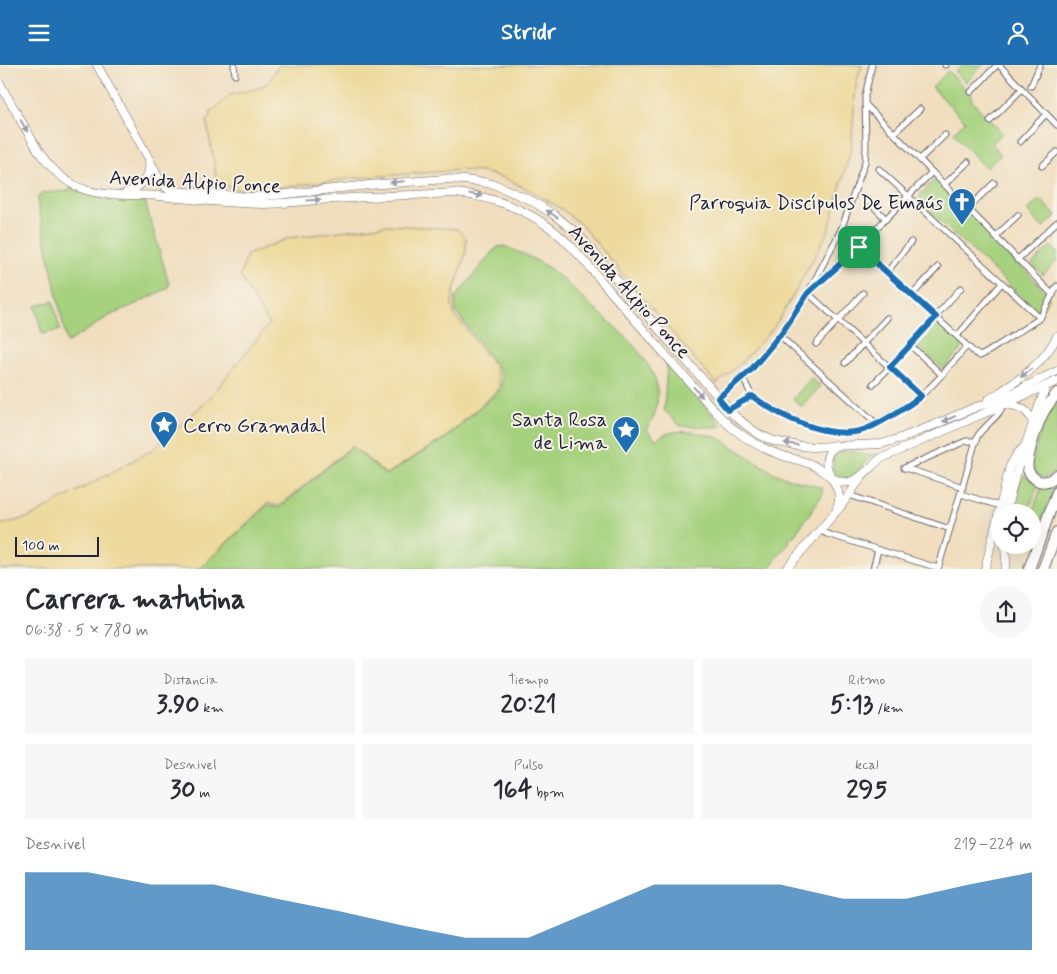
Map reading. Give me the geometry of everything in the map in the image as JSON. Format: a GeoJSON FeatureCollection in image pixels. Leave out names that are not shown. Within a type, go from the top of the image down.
{"type":"FeatureCollection","features":[{"type":"Feature","properties":{"kind":"highway"},"geometry":{"type":"LineString","coordinates":[[1057,393],[1041,418],[1028,456],[1028,471],[1031,476],[1044,482],[1050,481],[1057,475]]}},
{"type":"Feature","properties":{"kind":"highway"},"geometry":{"type":"LineString","coordinates":[[1029,569],[1057,492]]}},
{"type":"Feature","properties":{"kind":"highway"},"geometry":{"type":"LineString","coordinates":[[1043,569],[1057,532]]}},
{"type":"Feature","properties":{"kind":"main road","name":"Avenida Alipio Ponce"},"geometry":{"type":"LineString","coordinates":[[97,65],[158,177],[163,185],[174,191],[250,197],[446,179],[496,185],[532,201],[553,214],[578,234],[728,410],[747,427],[774,441],[811,447],[881,444],[925,429],[1000,399],[1057,371]]}},
{"type":"Feature","properties":{"kind":"main road","name":"Avenida Alipio Ponce"},"geometry":{"type":"LineString","coordinates":[[0,84],[39,153],[65,179],[81,188],[122,195],[152,195],[267,204],[445,193],[472,194],[513,207],[534,217],[568,243],[727,424],[747,439],[764,448],[808,463],[838,481],[850,482],[860,477],[880,459],[1057,381]]}},
{"type":"Feature","properties":{"kind":"main road"},"geometry":{"type":"LineString","coordinates":[[122,195],[136,189],[146,179],[150,165],[148,157]]}},
{"type":"Feature","properties":{"kind":"main road"},"geometry":{"type":"LineString","coordinates":[[568,243],[578,234]]}},
{"type":"Feature","properties":{"kind":"main road"},"geometry":{"type":"LineString","coordinates":[[976,407],[1040,363],[1057,336]]}},
{"type":"Feature","properties":{"kind":"main road"},"geometry":{"type":"LineString","coordinates":[[1008,504],[1024,447],[1046,385]]}},
{"type":"Feature","properties":{"kind":"main road"},"geometry":{"type":"LineString","coordinates":[[1004,404],[1017,405],[1022,408],[1029,414],[1032,424]]}},
{"type":"Feature","properties":{"kind":"main road"},"geometry":{"type":"LineString","coordinates":[[831,516],[840,499],[837,487],[826,465],[826,460],[835,445]]}},
{"type":"Feature","properties":{"kind":"main road"},"geometry":{"type":"LineString","coordinates":[[1000,504],[1010,466],[1024,447]]}},
{"type":"Feature","properties":{"kind":"main road"},"geometry":{"type":"LineString","coordinates":[[786,569],[849,495],[865,472]]}},
{"type":"Feature","properties":{"kind":"main road"},"geometry":{"type":"LineString","coordinates":[[985,569],[991,544]]}},
{"type":"Feature","properties":{"kind":"main road"},"geometry":{"type":"LineString","coordinates":[[1005,569],[1006,554]]}},
{"type":"Feature","properties":{"kind":"street"},"geometry":{"type":"LineString","coordinates":[[234,65],[236,75]]}},
{"type":"Feature","properties":{"kind":"street"},"geometry":{"type":"LineString","coordinates":[[718,398],[751,370],[780,336],[808,293],[841,230],[864,162],[866,148],[865,96],[872,65]]}},
{"type":"Feature","properties":{"kind":"street"},"geometry":{"type":"LineString","coordinates":[[970,92],[998,65],[1057,125]]}},
{"type":"Feature","properties":{"kind":"street"},"geometry":{"type":"LineString","coordinates":[[1031,86],[1040,65]]}},
{"type":"Feature","properties":{"kind":"street"},"geometry":{"type":"LineString","coordinates":[[990,121],[1022,89]]}},
{"type":"Feature","properties":{"kind":"street"},"geometry":{"type":"LineString","coordinates":[[865,104],[1053,295]]}},
{"type":"Feature","properties":{"kind":"street"},"geometry":{"type":"LineString","coordinates":[[894,133],[920,109]]}},
{"type":"Feature","properties":{"kind":"street"},"geometry":{"type":"LineString","coordinates":[[1020,142],[1046,114]]}},
{"type":"Feature","properties":{"kind":"street"},"geometry":{"type":"LineString","coordinates":[[920,159],[945,135]]}},
{"type":"Feature","properties":{"kind":"street"},"geometry":{"type":"LineString","coordinates":[[1042,166],[1057,152]]}},
{"type":"Feature","properties":{"kind":"street"},"geometry":{"type":"LineString","coordinates":[[944,185],[968,162]]}},
{"type":"Feature","properties":{"kind":"street"},"geometry":{"type":"LineString","coordinates":[[879,169],[1040,318]]}},
{"type":"Feature","properties":{"kind":"street"},"geometry":{"type":"LineString","coordinates":[[808,293],[859,247],[932,171]]}},
{"type":"Feature","properties":{"kind":"street"},"geometry":{"type":"LineString","coordinates":[[968,209],[994,183]]}},
{"type":"Feature","properties":{"kind":"street"},"geometry":{"type":"LineString","coordinates":[[865,198],[886,219]]}},
{"type":"Feature","properties":{"kind":"street"},"geometry":{"type":"LineString","coordinates":[[995,237],[1018,215]]}},
{"type":"Feature","properties":{"kind":"street"},"geometry":{"type":"LineString","coordinates":[[1017,260],[1057,222]]}},
{"type":"Feature","properties":{"kind":"street"},"geometry":{"type":"LineString","coordinates":[[841,230],[980,356],[1040,318],[1057,286]]}},
{"type":"Feature","properties":{"kind":"street"},"geometry":{"type":"LineString","coordinates":[[887,272],[911,242]]}},
{"type":"Feature","properties":{"kind":"street"},"geometry":{"type":"LineString","coordinates":[[912,295],[938,267]]}},
{"type":"Feature","properties":{"kind":"street"},"geometry":{"type":"LineString","coordinates":[[957,336],[1002,283]]}},
{"type":"Feature","properties":{"kind":"street"},"geometry":{"type":"LineString","coordinates":[[873,384],[961,288]]}},
{"type":"Feature","properties":{"kind":"street"},"geometry":{"type":"LineString","coordinates":[[808,293],[921,396]]}},
{"type":"Feature","properties":{"kind":"street"},"geometry":{"type":"LineString","coordinates":[[816,344],[863,293]]}},
{"type":"Feature","properties":{"kind":"street"},"geometry":{"type":"LineString","coordinates":[[845,363],[887,318]]}},
{"type":"Feature","properties":{"kind":"street"},"geometry":{"type":"LineString","coordinates":[[780,336],[877,424]]}},
{"type":"Feature","properties":{"kind":"street"},"geometry":{"type":"LineString","coordinates":[[910,345],[942,375]]}},
{"type":"Feature","properties":{"kind":"street"},"geometry":{"type":"LineString","coordinates":[[743,378],[752,396],[764,405],[799,422],[812,427],[843,432],[857,431],[877,424],[921,396],[968,346]]}},
{"type":"Feature","properties":{"kind":"street"},"geometry":{"type":"LineString","coordinates":[[728,410],[752,396]]}},
{"type":"Feature","properties":{"kind":"street"},"geometry":{"type":"LineString","coordinates":[[819,530],[938,569],[976,441],[983,428],[1002,410],[1004,404]]}},
{"type":"Feature","properties":{"kind":"street"},"geometry":{"type":"LineString","coordinates":[[963,487],[904,468],[966,441],[976,441]]}},
{"type":"Feature","properties":{"kind":"street"},"geometry":{"type":"LineString","coordinates":[[960,494],[993,504]]}},
{"type":"Feature","properties":{"kind":"street"},"geometry":{"type":"LineString","coordinates":[[849,495],[950,529]]}},
{"type":"Feature","properties":{"kind":"street"},"geometry":{"type":"LineString","coordinates":[[873,569],[878,550]]}},
{"type":"Feature","properties":{"kind":"green space"},"geometry":{"type":"Polygon","coordinates":[[[962,65],[983,65],[966,82],[955,72],[962,65]]]}},
{"type":"Feature","properties":{"kind":"green space"},"geometry":{"type":"Polygon","coordinates":[[[948,71],[971,95],[972,101],[1002,133],[992,144],[1001,155],[986,168],[953,133],[965,121],[932,87],[948,71]]]}},
{"type":"Feature","properties":{"kind":"green space"},"geometry":{"type":"Polygon","coordinates":[[[935,179],[938,179],[1047,293],[1049,298],[1041,311],[1036,310],[925,207],[920,199],[920,195],[935,179]]]}},
{"type":"Feature","properties":{"kind":"green space"},"geometry":{"type":"Polygon","coordinates":[[[71,188],[104,198],[145,201],[169,284],[168,288],[109,316],[67,343],[37,201],[42,193],[68,191],[71,188]]]}},
{"type":"Feature","properties":{"kind":"green space"},"geometry":{"type":"Polygon","coordinates":[[[1040,199],[1056,216],[1043,228],[1027,211],[1040,199]]]}},
{"type":"Feature","properties":{"kind":"green space"},"geometry":{"type":"Polygon","coordinates":[[[504,246],[533,259],[554,272],[614,326],[638,351],[654,375],[656,383],[656,408],[651,423],[646,429],[656,440],[670,433],[678,432],[695,432],[719,438],[783,477],[822,488],[823,494],[794,536],[789,538],[789,543],[768,569],[199,569],[268,505],[279,508],[352,447],[386,475],[446,438],[501,389],[502,376],[456,312],[455,298],[492,252],[498,247],[504,246]]]}},
{"type":"Feature","properties":{"kind":"green space"},"geometry":{"type":"Polygon","coordinates":[[[1051,246],[1057,252],[1057,261],[1043,275],[1032,264],[1051,246]]]}},
{"type":"Feature","properties":{"kind":"green space"},"geometry":{"type":"Polygon","coordinates":[[[53,301],[60,330],[42,334],[35,306],[53,301]]]}},
{"type":"Feature","properties":{"kind":"green space"},"geometry":{"type":"Polygon","coordinates":[[[939,322],[965,345],[943,369],[917,346],[939,322]]]}},
{"type":"Feature","properties":{"kind":"green space"},"geometry":{"type":"Polygon","coordinates":[[[667,363],[669,363],[720,426],[680,426],[664,410],[667,363]]]}},
{"type":"Feature","properties":{"kind":"green space"},"geometry":{"type":"Polygon","coordinates":[[[811,378],[820,386],[802,407],[793,399],[811,378]]]}},
{"type":"Feature","properties":{"kind":"green space"},"geometry":{"type":"Polygon","coordinates":[[[1057,399],[1057,467],[1046,478],[1037,476],[1031,466],[1041,430],[1057,399]]]}},
{"type":"Feature","properties":{"kind":"green space"},"geometry":{"type":"Polygon","coordinates":[[[841,451],[867,455],[881,453],[869,458],[852,477],[842,479],[834,474],[833,467],[834,458],[841,451]]]}},
{"type":"Feature","properties":{"kind":"green space"},"geometry":{"type":"Polygon","coordinates":[[[1024,475],[1038,485],[1031,504],[1015,504],[1021,478],[1024,475]]]}},
{"type":"Feature","properties":{"kind":"green space"},"geometry":{"type":"Polygon","coordinates":[[[1057,483],[1041,520],[1041,504],[1035,504],[1042,485],[1057,483]]]}},
{"type":"Feature","properties":{"kind":"sand"},"geometry":{"type":"Polygon","coordinates":[[[279,65],[862,65],[856,84],[851,150],[829,230],[774,327],[743,361],[716,384],[582,226],[563,210],[535,193],[504,178],[482,172],[461,170],[356,178],[241,190],[217,183],[207,122],[211,116],[210,113],[230,95],[259,88],[268,83],[279,65]]]}},
{"type":"Feature","properties":{"kind":"sand"},"geometry":{"type":"Polygon","coordinates":[[[387,225],[457,229],[466,238],[466,252],[452,298],[454,314],[494,366],[499,386],[498,390],[446,437],[386,474],[352,446],[279,506],[268,503],[199,569],[0,569],[0,525],[30,517],[152,450],[207,401],[269,324],[240,276],[247,255],[289,238],[387,225]]]}},
{"type":"Feature","properties":{"kind":"place","name":"Parroquia Discípulos De Emaús"},"geometry":{"type":"Point","coordinates":[962,226]}},
{"type":"Feature","properties":{"kind":"place","name":"Cerro Gramadal"},"geometry":{"type":"Point","coordinates":[164,449]}},
{"type":"Feature","properties":{"kind":"place","name":"Santa Rosa de Lima"},"geometry":{"type":"Point","coordinates":[626,454]}},
{"type":"Feature","properties":{"kind":"route"},"geometry":{"type":"LineString","coordinates":[[859,247],[936,317],[890,367],[921,396],[877,424],[857,431],[830,431],[812,427],[764,405],[752,396],[728,410],[718,398],[751,370],[783,331],[808,293],[859,247]]}}]}
